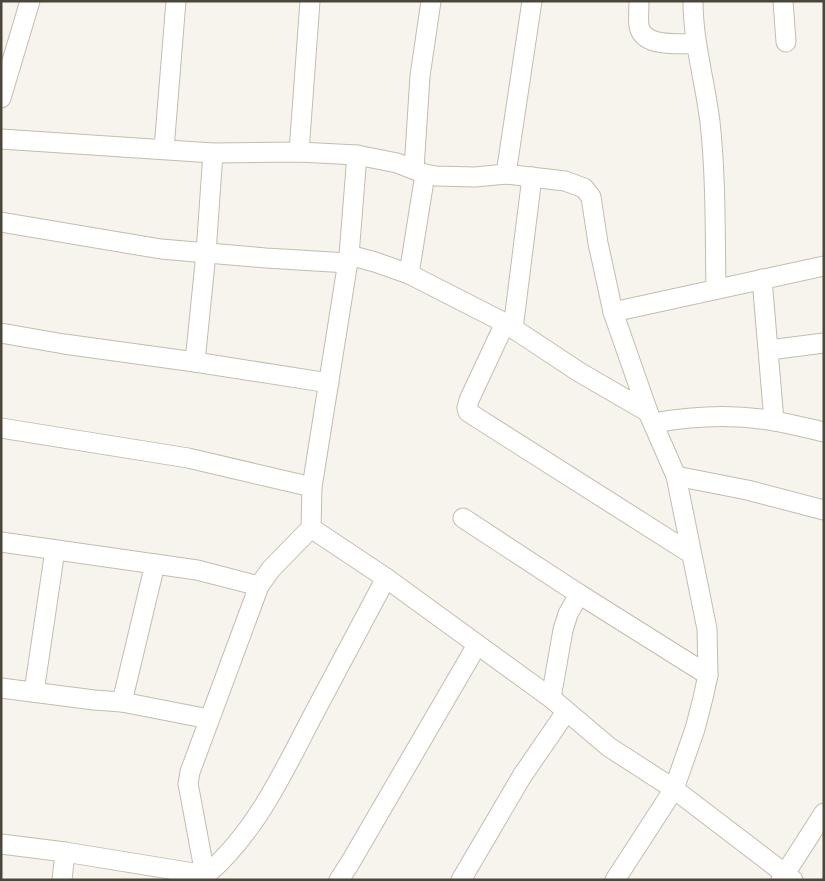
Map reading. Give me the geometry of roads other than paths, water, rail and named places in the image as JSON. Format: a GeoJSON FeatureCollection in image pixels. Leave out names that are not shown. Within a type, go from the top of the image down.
{"type":"FeatureCollection","features":[{"type":"Feature","properties":{"kind":"street"},"geometry":{"type":"LineString","coordinates":[[1,98],[30,1]]}},
{"type":"Feature","properties":{"kind":"street"},"geometry":{"type":"LineString","coordinates":[[164,149],[176,1]]}},
{"type":"Feature","properties":{"kind":"street"},"geometry":{"type":"LineString","coordinates":[[299,152],[310,1]]}},
{"type":"Feature","properties":{"kind":"street"},"geometry":{"type":"LineString","coordinates":[[409,274],[420,172],[420,76],[431,1]]}},
{"type":"Feature","properties":{"kind":"street"},"geometry":{"type":"LineString","coordinates":[[506,174],[532,1]]}},
{"type":"Feature","properties":{"kind":"street"},"geometry":{"type":"LineString","coordinates":[[640,1],[639,27],[645,37],[656,42],[696,44]]}},
{"type":"Feature","properties":{"kind":"street"},"geometry":{"type":"LineString","coordinates":[[693,1],[696,44],[710,120],[713,159],[716,289]]}},
{"type":"Feature","properties":{"kind":"street"},"geometry":{"type":"LineString","coordinates":[[783,1],[786,42]]}},
{"type":"Feature","properties":{"kind":"street"},"geometry":{"type":"LineString","coordinates":[[1,139],[213,153],[299,152],[357,155],[397,163],[420,172],[458,177],[506,174],[565,181],[584,188],[588,192],[591,197],[604,273],[613,312],[651,417],[676,476],[690,553],[707,629],[708,674],[695,729],[674,789],[615,880]]}},
{"type":"Feature","properties":{"kind":"street"},"geometry":{"type":"LineString","coordinates":[[195,362],[206,253],[213,153]]}},
{"type":"Feature","properties":{"kind":"street"},"geometry":{"type":"LineString","coordinates":[[206,877],[188,784],[190,772],[259,586],[271,569],[311,528],[312,487],[348,259],[357,155]]}},
{"type":"Feature","properties":{"kind":"street"},"geometry":{"type":"LineString","coordinates":[[532,177],[509,326],[469,400],[468,412],[690,553]]}},
{"type":"Feature","properties":{"kind":"street"},"geometry":{"type":"LineString","coordinates":[[1,222],[161,249],[376,262],[409,274],[509,326],[651,417],[675,419],[718,417],[774,421],[824,432]]}},
{"type":"Feature","properties":{"kind":"street"},"geometry":{"type":"LineString","coordinates":[[613,312],[824,266]]}},
{"type":"Feature","properties":{"kind":"street"},"geometry":{"type":"LineString","coordinates":[[762,279],[774,421]]}},
{"type":"Feature","properties":{"kind":"street"},"geometry":{"type":"LineString","coordinates":[[1,333],[329,383]]}},
{"type":"Feature","properties":{"kind":"street"},"geometry":{"type":"LineString","coordinates":[[769,350],[824,343]]}},
{"type":"Feature","properties":{"kind":"street"},"geometry":{"type":"LineString","coordinates":[[1,428],[188,458],[312,487]]}},
{"type":"Feature","properties":{"kind":"street"},"geometry":{"type":"LineString","coordinates":[[676,476],[747,490],[824,510]]}},
{"type":"Feature","properties":{"kind":"street"},"geometry":{"type":"LineString","coordinates":[[463,518],[579,594],[708,674]]}},
{"type":"Feature","properties":{"kind":"street"},"geometry":{"type":"LineString","coordinates":[[311,528],[386,578],[551,698],[609,747],[674,789],[787,878],[824,813]]}},
{"type":"Feature","properties":{"kind":"street"},"geometry":{"type":"LineString","coordinates":[[1,542],[197,570],[259,586]]}},
{"type":"Feature","properties":{"kind":"street"},"geometry":{"type":"LineString","coordinates":[[34,692],[55,550]]}},
{"type":"Feature","properties":{"kind":"street"},"geometry":{"type":"LineString","coordinates":[[122,702],[156,564]]}},
{"type":"Feature","properties":{"kind":"street"},"geometry":{"type":"LineString","coordinates":[[206,877],[224,860],[270,798],[386,578]]}},
{"type":"Feature","properties":{"kind":"street"},"geometry":{"type":"LineString","coordinates":[[551,698],[563,630],[568,614],[579,594]]}},
{"type":"Feature","properties":{"kind":"street"},"geometry":{"type":"LineString","coordinates":[[339,880],[477,645]]}},
{"type":"Feature","properties":{"kind":"street"},"geometry":{"type":"LineString","coordinates":[[1,688],[87,700],[122,702],[209,719]]}},
{"type":"Feature","properties":{"kind":"street"},"geometry":{"type":"LineString","coordinates":[[462,880],[522,776],[566,712]]}},
{"type":"Feature","properties":{"kind":"street"},"geometry":{"type":"LineString","coordinates":[[1,844],[65,852],[206,877]]}},
{"type":"Feature","properties":{"kind":"street"},"geometry":{"type":"LineString","coordinates":[[62,880],[65,852]]}}]}
